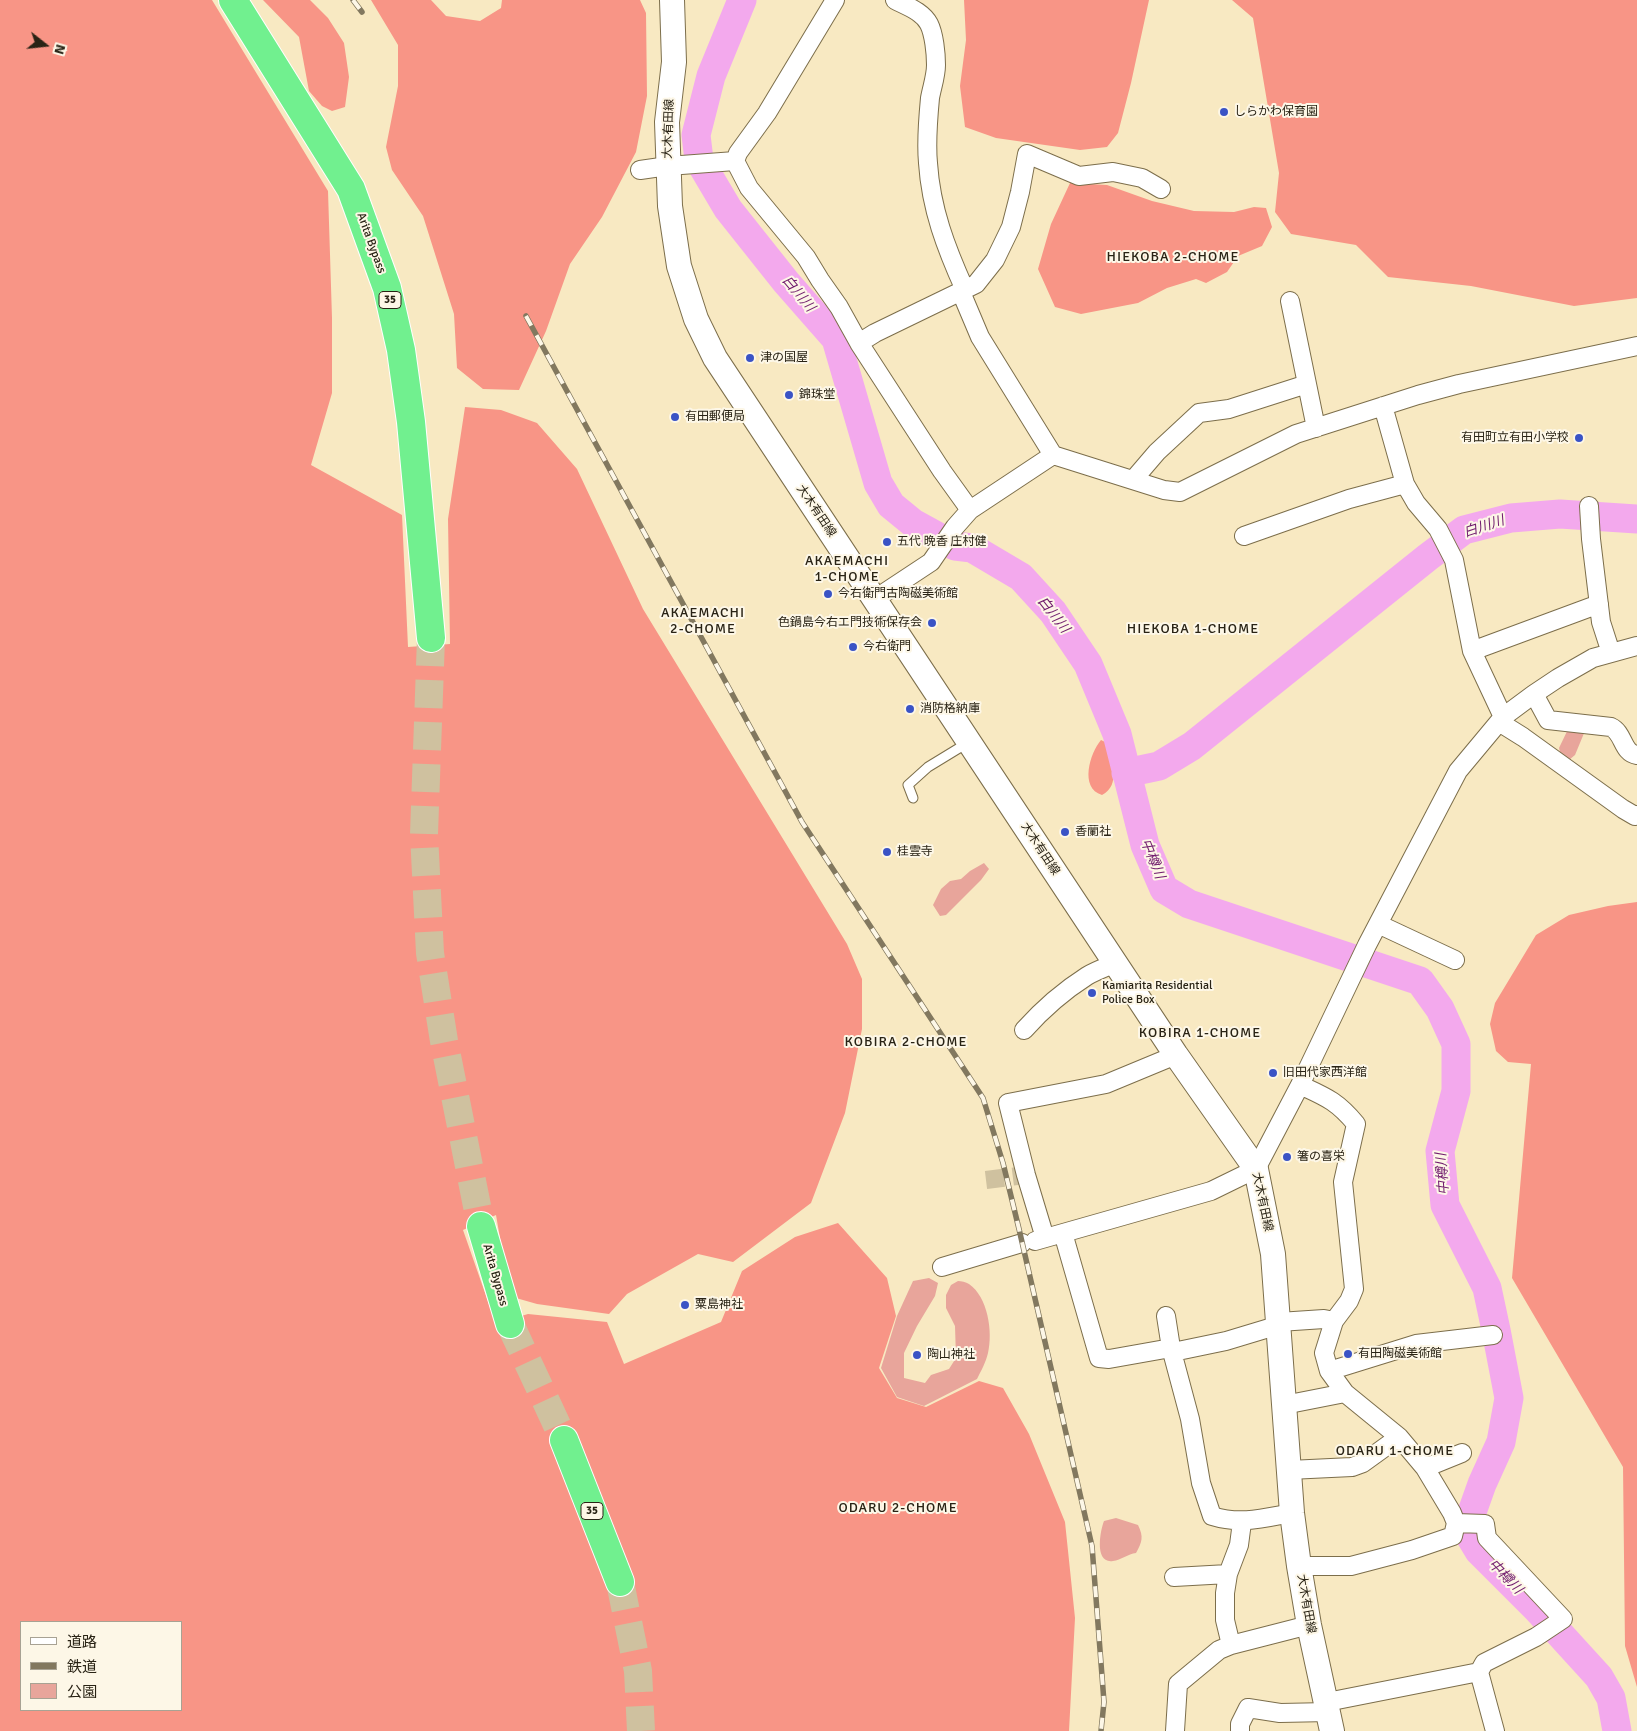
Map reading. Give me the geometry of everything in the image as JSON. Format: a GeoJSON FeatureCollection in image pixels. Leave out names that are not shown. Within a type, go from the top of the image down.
{"type":"FeatureCollection","features":[{"type":"Feature","properties":{"kind":"highway","name":"Arita Bypass"},"geometry":{"type":"LineString","coordinates":[[233,0],[352,189],[387,288],[401,350],[411,422],[431,638]]}},
{"type":"Feature","properties":{"kind":"highway","name":"Arita Bypass"},"geometry":{"type":"LineString","coordinates":[[480,1226],[510,1324]]}},
{"type":"Feature","properties":{"kind":"highway","name":"35"},"geometry":{"type":"LineString","coordinates":[[564,1440],[620,1582]]}},
{"type":"Feature","properties":{"kind":"main road","name":"大木有田線"},"geometry":{"type":"LineString","coordinates":[[672,0],[674,62],[667,122],[675,166],[670,206],[679,266],[696,318],[715,358],[1176,1055],[1256,1169],[1273,1254],[1292,1513],[1299,1566],[1308,1625],[1329,1715]]}},
{"type":"Feature","properties":{"kind":"street"},"geometry":{"type":"LineString","coordinates":[[835,0],[768,113],[738,153],[735,161],[749,188],[806,257],[839,307],[859,343],[942,471],[970,510]]}},
{"type":"Feature","properties":{"kind":"street"},"geometry":{"type":"LineString","coordinates":[[895,0],[918,12],[928,22],[932,35],[936,65],[930,97],[928,161],[938,224],[980,337],[1053,455],[1164,490],[1180,492],[1296,434],[1383,406],[1459,384],[1637,346]]}},
{"type":"Feature","properties":{"kind":"street"},"geometry":{"type":"LineString","coordinates":[[859,343],[875,333],[976,284],[995,260],[1011,227],[1027,154],[1079,176],[1113,172],[1142,178],[1161,189]]}},
{"type":"Feature","properties":{"kind":"street"},"geometry":{"type":"LineString","coordinates":[[640,170],[735,161]]}},
{"type":"Feature","properties":{"kind":"street"},"geometry":{"type":"LineString","coordinates":[[1290,301],[1316,428]]}},
{"type":"Feature","properties":{"kind":"street"},"geometry":{"type":"LineString","coordinates":[[1133,480],[1157,452],[1199,413],[1229,409],[1307,384]]}},
{"type":"Feature","properties":{"kind":"street"},"geometry":{"type":"LineString","coordinates":[[1383,406],[1405,484],[1416,503],[1438,529],[1454,560],[1472,651],[1501,720],[1622,809],[1635,816],[1637,815]]}},
{"type":"Feature","properties":{"kind":"street"},"geometry":{"type":"LineString","coordinates":[[875,599],[931,562],[955,527],[970,510],[1053,455]]}},
{"type":"Feature","properties":{"kind":"street"},"geometry":{"type":"LineString","coordinates":[[1244,536],[1349,499],[1405,484]]}},
{"type":"Feature","properties":{"kind":"street"},"geometry":{"type":"LineString","coordinates":[[1589,506],[1601,622],[1611,653]]}},
{"type":"Feature","properties":{"kind":"street"},"geometry":{"type":"LineString","coordinates":[[1472,651],[1599,604]]}},
{"type":"Feature","properties":{"kind":"street"},"geometry":{"type":"LineString","coordinates":[[942,1267],[1211,1191],[1256,1169],[1300,1085],[1367,945],[1458,771],[1501,720],[1534,694],[1593,658],[1637,646]]}},
{"type":"Feature","properties":{"kind":"street"},"geometry":{"type":"LineString","coordinates":[[1534,694],[1548,720],[1611,727],[1616,729],[1628,751],[1631,754],[1637,755]]}},
{"type":"Feature","properties":{"kind":"street"},"geometry":{"type":"LineString","coordinates":[[1378,924],[1454,960]]}},
{"type":"Feature","properties":{"kind":"street"},"geometry":{"type":"LineString","coordinates":[[1024,1030],[1066,991],[1088,975],[1116,963]]}},
{"type":"Feature","properties":{"kind":"street"},"geometry":{"type":"LineString","coordinates":[[1034,1240],[1026,1175],[1008,1102],[1106,1084],[1176,1055]]}},
{"type":"Feature","properties":{"kind":"street"},"geometry":{"type":"LineString","coordinates":[[1300,1085],[1329,1098],[1344,1108],[1356,1124],[1343,1182],[1354,1289],[1349,1302],[1334,1321],[1324,1353],[1329,1371],[1345,1393],[1399,1437],[1425,1468],[1452,1512],[1465,1524],[1485,1524],[1487,1538],[1562,1619],[1536,1636],[1484,1662],[1479,1672],[1495,1731]]}},
{"type":"Feature","properties":{"kind":"street"},"geometry":{"type":"LineString","coordinates":[[1063,1233],[1099,1358],[1109,1359],[1226,1340],[1279,1323],[1324,1318],[1334,1321]]}},
{"type":"Feature","properties":{"kind":"street"},"geometry":{"type":"LineString","coordinates":[[1166,1316],[1172,1350],[1190,1419],[1202,1483],[1212,1516],[1224,1520],[1242,1522],[1292,1513]]}},
{"type":"Feature","properties":{"kind":"street"},"geometry":{"type":"LineString","coordinates":[[1329,1371],[1416,1344],[1493,1335]]}},
{"type":"Feature","properties":{"kind":"street"},"geometry":{"type":"LineString","coordinates":[[1284,1405],[1345,1393]]}},
{"type":"Feature","properties":{"kind":"street"},"geometry":{"type":"LineString","coordinates":[[1289,1470],[1352,1467],[1363,1463],[1399,1437]]}},
{"type":"Feature","properties":{"kind":"street"},"geometry":{"type":"LineString","coordinates":[[1425,1468],[1462,1453]]}},
{"type":"Feature","properties":{"kind":"street"},"geometry":{"type":"LineString","coordinates":[[1231,1645],[1225,1620],[1225,1593],[1228,1574],[1239,1544],[1242,1522]]}},
{"type":"Feature","properties":{"kind":"street"},"geometry":{"type":"LineString","coordinates":[[1299,1566],[1351,1566],[1412,1550],[1453,1536],[1465,1524]]}},
{"type":"Feature","properties":{"kind":"street"},"geometry":{"type":"LineString","coordinates":[[1174,1577],[1228,1574]]}},
{"type":"Feature","properties":{"kind":"street"},"geometry":{"type":"LineString","coordinates":[[1175,1731],[1178,1684],[1219,1650],[1231,1645],[1308,1625]]}},
{"type":"Feature","properties":{"kind":"street"},"geometry":{"type":"LineString","coordinates":[[1240,1731],[1240,1724],[1248,1708],[1280,1713],[1329,1715],[1479,1672]]}},
{"type":"Feature","properties":{"kind":"lane"},"geometry":{"type":"LineString","coordinates":[[913,798],[908,785],[928,768],[969,742]]}},
{"type":"Feature","properties":{"kind":"green space"},"geometry":{"type":"Polygon","coordinates":[[[1571,723],[1587,726],[1575,755],[1569,760],[1561,756],[1559,748],[1571,723]]]}},
{"type":"Feature","properties":{"kind":"green space"},"geometry":{"type":"Polygon","coordinates":[[[984,863],[989,869],[981,880],[946,915],[940,916],[933,905],[941,889],[950,881],[961,879],[984,863]]]}},
{"type":"Feature","properties":{"kind":"green space"},"geometry":{"type":"Polygon","coordinates":[[[929,1278],[938,1283],[935,1296],[904,1353],[904,1378],[925,1383],[931,1375],[949,1369],[956,1358],[955,1326],[946,1308],[946,1295],[951,1285],[958,1281],[969,1284],[981,1297],[985,1306],[990,1335],[987,1356],[977,1379],[924,1406],[897,1397],[881,1368],[897,1316],[913,1281],[929,1278]]]}},
{"type":"Feature","properties":{"kind":"green space"},"geometry":{"type":"Polygon","coordinates":[[[1116,1518],[1138,1525],[1142,1536],[1141,1542],[1136,1553],[1113,1561],[1107,1561],[1101,1552],[1101,1532],[1104,1521],[1116,1518]]]}},
{"type":"Feature","properties":{"kind":"shaded area"},"geometry":{"type":"Polygon","coordinates":[[[0,0],[212,0],[328,191],[332,393],[311,465],[402,515],[408,647],[450,644],[448,519],[465,407],[501,410],[537,423],[577,469],[643,609],[847,944],[862,979],[862,1029],[845,1113],[811,1203],[733,1262],[698,1254],[627,1294],[609,1314],[537,1304],[516,1298],[501,1244],[496,1215],[463,1230],[498,1330],[518,1317],[528,1314],[607,1322],[624,1364],[721,1322],[742,1271],[795,1237],[838,1223],[887,1278],[896,1316],[879,1368],[897,1398],[926,1407],[979,1381],[1003,1388],[1029,1434],[1065,1522],[1075,1618],[1069,1731],[0,1731],[0,0]]]}},
{"type":"Feature","properties":{"kind":"shaded area"},"geometry":{"type":"Polygon","coordinates":[[[263,0],[310,0],[328,18],[344,43],[349,77],[345,107],[332,111],[322,106],[309,91],[299,37],[263,0]]]}},
{"type":"Feature","properties":{"kind":"shaded area"},"geometry":{"type":"Polygon","coordinates":[[[371,0],[431,0],[446,16],[480,21],[501,8],[502,0],[640,0],[646,13],[647,96],[636,152],[602,217],[570,264],[546,331],[519,390],[483,389],[457,368],[454,314],[423,216],[392,170],[386,147],[398,86],[398,45],[371,0]]]}},
{"type":"Feature","properties":{"kind":"shaded area"},"geometry":{"type":"Polygon","coordinates":[[[964,0],[1149,0],[1118,133],[1107,147],[1080,150],[996,138],[965,127],[960,86],[966,40],[964,0]]]}},
{"type":"Feature","properties":{"kind":"shaded area"},"geometry":{"type":"Polygon","coordinates":[[[1232,0],[1637,0],[1637,298],[1574,306],[1471,286],[1388,277],[1356,245],[1291,234],[1275,212],[1279,173],[1253,18],[1232,0]]]}},
{"type":"Feature","properties":{"kind":"shaded area"},"geometry":{"type":"Polygon","coordinates":[[[1070,183],[1107,185],[1152,201],[1194,211],[1234,212],[1254,207],[1266,208],[1272,227],[1262,246],[1238,256],[1227,272],[1206,283],[1196,279],[1167,288],[1138,303],[1081,314],[1055,307],[1038,269],[1051,224],[1070,183]]]}},
{"type":"Feature","properties":{"kind":"shaded area"},"geometry":{"type":"Polygon","coordinates":[[[1101,740],[1107,743],[1114,771],[1112,785],[1102,795],[1095,791],[1089,778],[1090,761],[1101,740]]]}},
{"type":"Feature","properties":{"kind":"shaded area"},"geometry":{"type":"Polygon","coordinates":[[[1637,902],[1637,1687],[1625,1646],[1623,1467],[1512,1278],[1531,1064],[1508,1062],[1496,1051],[1490,1024],[1495,1003],[1536,935],[1569,915],[1608,906],[1637,902]]]}},
{"type":"Feature","properties":{"kind":"waterway","name":"中樽川"},"geometry":{"type":"LineString","coordinates":[[742,0],[711,76],[696,135],[699,160],[728,209],[786,282],[836,339],[878,483],[891,505],[913,523],[955,546],[972,548],[1021,577],[1053,612],[1088,664],[1117,734],[1145,845],[1164,889],[1189,904],[1420,981],[1440,1009],[1456,1044],[1456,1091],[1440,1151],[1445,1205],[1487,1288],[1509,1398],[1501,1442],[1482,1484],[1471,1515],[1470,1536],[1479,1551],[1537,1609],[1599,1677],[1611,1698],[1617,1731]]}},
{"type":"Feature","properties":{"kind":"waterway","name":"白川川"},"geometry":{"type":"LineString","coordinates":[[1126,773],[1159,766],[1192,746],[1464,530],[1511,518],[1560,514],[1637,519]]}},
{"type":"Feature","properties":{"kind":"tunnel"},"geometry":{"type":"LineString","coordinates":[[431,638],[424,834],[430,953],[444,1041],[481,1226]]}},
{"type":"Feature","properties":{"kind":"tunnel"},"geometry":{"type":"LineString","coordinates":[[986,1180],[1026,1175]]}},
{"type":"Feature","properties":{"kind":"tunnel"},"geometry":{"type":"LineString","coordinates":[[510,1324],[564,1440]]}},
{"type":"Feature","properties":{"kind":"tunnel"},"geometry":{"type":"LineString","coordinates":[[620,1582],[638,1671],[641,1731]]}},
{"type":"Feature","properties":{"kind":"railway"},"geometry":{"type":"LineString","coordinates":[[353,0],[362,12]]}},
{"type":"Feature","properties":{"kind":"railway"},"geometry":{"type":"LineString","coordinates":[[526,316],[802,822],[983,1098],[1003,1163],[1092,1546],[1104,1702],[1101,1731]]}},
{"type":"Feature","properties":{"kind":"place","name":"しらかわ保育園"},"geometry":{"type":"Point","coordinates":[1224,112]}},
{"type":"Feature","properties":{"kind":"place","name":"津の国屋"},"geometry":{"type":"Point","coordinates":[750,358]}},
{"type":"Feature","properties":{"kind":"place","name":"錦珠堂"},"geometry":{"type":"Point","coordinates":[789,395]}},
{"type":"Feature","properties":{"kind":"place","name":"有田郵便局"},"geometry":{"type":"Point","coordinates":[675,417]}},
{"type":"Feature","properties":{"kind":"place","name":"有田町立有田小学校"},"geometry":{"type":"Point","coordinates":[1579,438]}},
{"type":"Feature","properties":{"kind":"place","name":"五代 晩香 庄村健"},"geometry":{"type":"Point","coordinates":[887,542]}},
{"type":"Feature","properties":{"kind":"place","name":"今右衛門古陶磁美術館"},"geometry":{"type":"Point","coordinates":[828,594]}},
{"type":"Feature","properties":{"kind":"place","name":"色鍋島今右エ門技術保存会"},"geometry":{"type":"Point","coordinates":[932,623]}},
{"type":"Feature","properties":{"kind":"place","name":"今右衛門"},"geometry":{"type":"Point","coordinates":[853,647]}},
{"type":"Feature","properties":{"kind":"place","name":"消防格納庫"},"geometry":{"type":"Point","coordinates":[910,709]}},
{"type":"Feature","properties":{"kind":"place","name":"香蘭社"},"geometry":{"type":"Point","coordinates":[1065,832]}},
{"type":"Feature","properties":{"kind":"place","name":"桂雲寺"},"geometry":{"type":"Point","coordinates":[887,852]}},
{"type":"Feature","properties":{"kind":"place","name":"Kamiarita Residential Police Box"},"geometry":{"type":"Point","coordinates":[1092,993]}},
{"type":"Feature","properties":{"kind":"place","name":"旧田代家西洋館"},"geometry":{"type":"Point","coordinates":[1273,1073]}},
{"type":"Feature","properties":{"kind":"place","name":"箸の喜栄"},"geometry":{"type":"Point","coordinates":[1287,1157]}},
{"type":"Feature","properties":{"kind":"place","name":"粟島神社"},"geometry":{"type":"Point","coordinates":[685,1305]}},
{"type":"Feature","properties":{"kind":"place","name":"有田陶磁美術館"},"geometry":{"type":"Point","coordinates":[1348,1354]}},
{"type":"Feature","properties":{"kind":"place","name":"陶山神社"},"geometry":{"type":"Point","coordinates":[917,1355]}},
{"type":"Feature","properties":{"kind":"district","name":"HIEKOBA 2-CHOME"},"geometry":{"type":"Point","coordinates":[1173,257]}},
{"type":"Feature","properties":{"kind":"district","name":"AKAEMACHI 1-CHOME"},"geometry":{"type":"Point","coordinates":[847,570]}},
{"type":"Feature","properties":{"kind":"district","name":"AKAEMACHI 2-CHOME"},"geometry":{"type":"Point","coordinates":[703,622]}},
{"type":"Feature","properties":{"kind":"district","name":"HIEKOBA 1-CHOME"},"geometry":{"type":"Point","coordinates":[1193,629]}},
{"type":"Feature","properties":{"kind":"district","name":"KOBIRA 1-CHOME"},"geometry":{"type":"Point","coordinates":[1200,1033]}},
{"type":"Feature","properties":{"kind":"district","name":"KOBIRA 2-CHOME"},"geometry":{"type":"Point","coordinates":[906,1042]}},
{"type":"Feature","properties":{"kind":"district","name":"ODARU 1-CHOME"},"geometry":{"type":"Point","coordinates":[1395,1451]}},
{"type":"Feature","properties":{"kind":"district","name":"ODARU 2-CHOME"},"geometry":{"type":"Point","coordinates":[898,1508]}}]}
